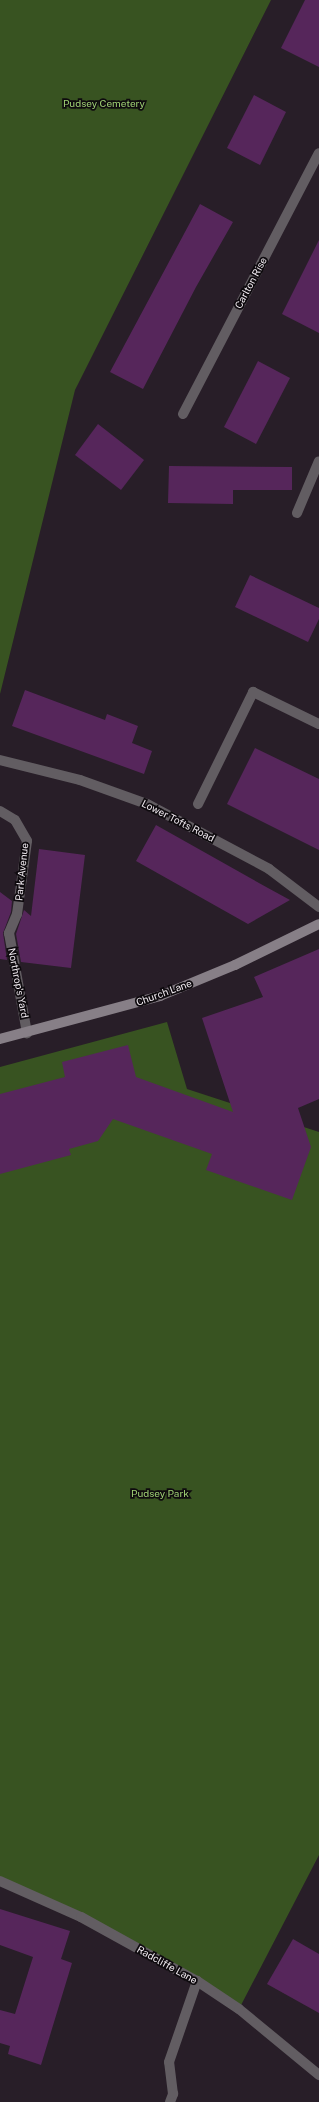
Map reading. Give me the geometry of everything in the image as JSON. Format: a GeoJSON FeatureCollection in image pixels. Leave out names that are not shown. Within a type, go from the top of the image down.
{"type":"FeatureCollection","features":[{"type":"Feature","properties":{"kind":"main road","name":"Church Lane"},"geometry":{"type":"LineString","coordinates":[[0,1039],[27,1033],[160,996],[235,965],[319,924]]}},
{"type":"Feature","properties":{"kind":"street","name":"Carlton Rise"},"geometry":{"type":"LineString","coordinates":[[183,414],[319,153]]}},
{"type":"Feature","properties":{"kind":"street"},"geometry":{"type":"LineString","coordinates":[[297,513],[319,461]]}},
{"type":"Feature","properties":{"kind":"street"},"geometry":{"type":"LineString","coordinates":[[198,804],[253,692],[319,724]]}},
{"type":"Feature","properties":{"kind":"street","name":"Lower Tofts Road"},"geometry":{"type":"LineString","coordinates":[[0,760],[80,780],[147,804],[269,869],[319,907]]}},
{"type":"Feature","properties":{"kind":"street","name":"Park Avenue"},"geometry":{"type":"LineString","coordinates":[[0,811],[15,820],[27,841],[18,914],[4,932]]}},
{"type":"Feature","properties":{"kind":"street","name":"Northrop's Yard"},"geometry":{"type":"LineString","coordinates":[[4,932],[27,1033]]}},
{"type":"Feature","properties":{"kind":"street","name":"Radcliffe Lane"},"geometry":{"type":"LineString","coordinates":[[0,1881],[81,1917],[197,1981],[239,2009],[319,2075]]}},
{"type":"Feature","properties":{"kind":"street"},"geometry":{"type":"LineString","coordinates":[[170,2102],[173,2094],[169,2062],[197,1981]]}},
{"type":"Feature","properties":{"kind":"green space","name":"Pudsey Cemetery"},"geometry":{"type":"Polygon","coordinates":[[[0,0],[271,0],[75,390],[0,694],[0,0]]]}},
{"type":"Feature","properties":{"kind":"green space","name":"Pudsey Park"},"geometry":{"type":"Polygon","coordinates":[[[167,1022],[187,1089],[319,1132],[319,1855],[239,2009],[197,1981],[0,1881],[0,1067],[167,1022]]]}},
{"type":"Feature","properties":{"kind":"building"},"geometry":{"type":"Polygon","coordinates":[[[305,0],[319,0],[319,67],[281,48],[305,0]]]}},
{"type":"Feature","properties":{"kind":"building"},"geometry":{"type":"Polygon","coordinates":[[[254,95],[286,112],[260,165],[227,148],[254,95]]]}},
{"type":"Feature","properties":{"kind":"building"},"geometry":{"type":"Polygon","coordinates":[[[200,204],[233,222],[196,287],[143,389],[110,372],[200,204]]]}},
{"type":"Feature","properties":{"kind":"building"},"geometry":{"type":"Polygon","coordinates":[[[319,240],[319,333],[282,314],[319,240]]]}},
{"type":"Feature","properties":{"kind":"building"},"geometry":{"type":"Polygon","coordinates":[[[258,361],[290,378],[256,444],[224,427],[258,361]]]}},
{"type":"Feature","properties":{"kind":"building"},"geometry":{"type":"Polygon","coordinates":[[[98,424],[144,460],[121,490],[75,455],[98,424]]]}},
{"type":"Feature","properties":{"kind":"building"},"geometry":{"type":"Polygon","coordinates":[[[169,466],[292,467],[292,490],[233,490],[233,504],[168,503],[169,466]]]}},
{"type":"Feature","properties":{"kind":"building"},"geometry":{"type":"Polygon","coordinates":[[[250,575],[319,608],[319,619],[308,642],[235,607],[250,575]]]}},
{"type":"Feature","properties":{"kind":"building"},"geometry":{"type":"Polygon","coordinates":[[[25,690],[105,720],[107,714],[138,726],[132,743],[152,751],[144,774],[12,726],[25,690]]]}},
{"type":"Feature","properties":{"kind":"building"},"geometry":{"type":"Polygon","coordinates":[[[255,748],[319,779],[319,850],[227,804],[255,748]]]}},
{"type":"Feature","properties":{"kind":"building"},"geometry":{"type":"Polygon","coordinates":[[[156,825],[290,900],[248,924],[136,861],[156,825]]]}},
{"type":"Feature","properties":{"kind":"building"},"geometry":{"type":"Polygon","coordinates":[[[39,849],[85,855],[71,968],[21,962],[16,934],[24,910],[31,916],[39,849]]]}},
{"type":"Feature","properties":{"kind":"building"},"geometry":{"type":"Polygon","coordinates":[[[0,892],[12,901],[11,912],[3,933],[7,960],[0,959],[0,892]]]}},
{"type":"Feature","properties":{"kind":"building"},"geometry":{"type":"Polygon","coordinates":[[[319,949],[319,1099],[298,1108],[311,1147],[292,1200],[206,1170],[212,1154],[113,1119],[98,1141],[69,1149],[71,1155],[0,1174],[0,1094],[65,1077],[62,1062],[128,1045],[136,1077],[233,1112],[202,1018],[263,997],[254,977],[319,949]]]}},
{"type":"Feature","properties":{"kind":"building"},"geometry":{"type":"Polygon","coordinates":[[[0,1909],[70,1931],[61,1959],[72,1963],[41,2065],[8,2054],[10,2046],[0,2043],[0,2010],[15,2014],[33,1957],[0,1945],[0,1909]]]}},
{"type":"Feature","properties":{"kind":"building"},"geometry":{"type":"Polygon","coordinates":[[[293,1939],[319,1954],[319,2013],[267,1984],[293,1939]]]}}]}
